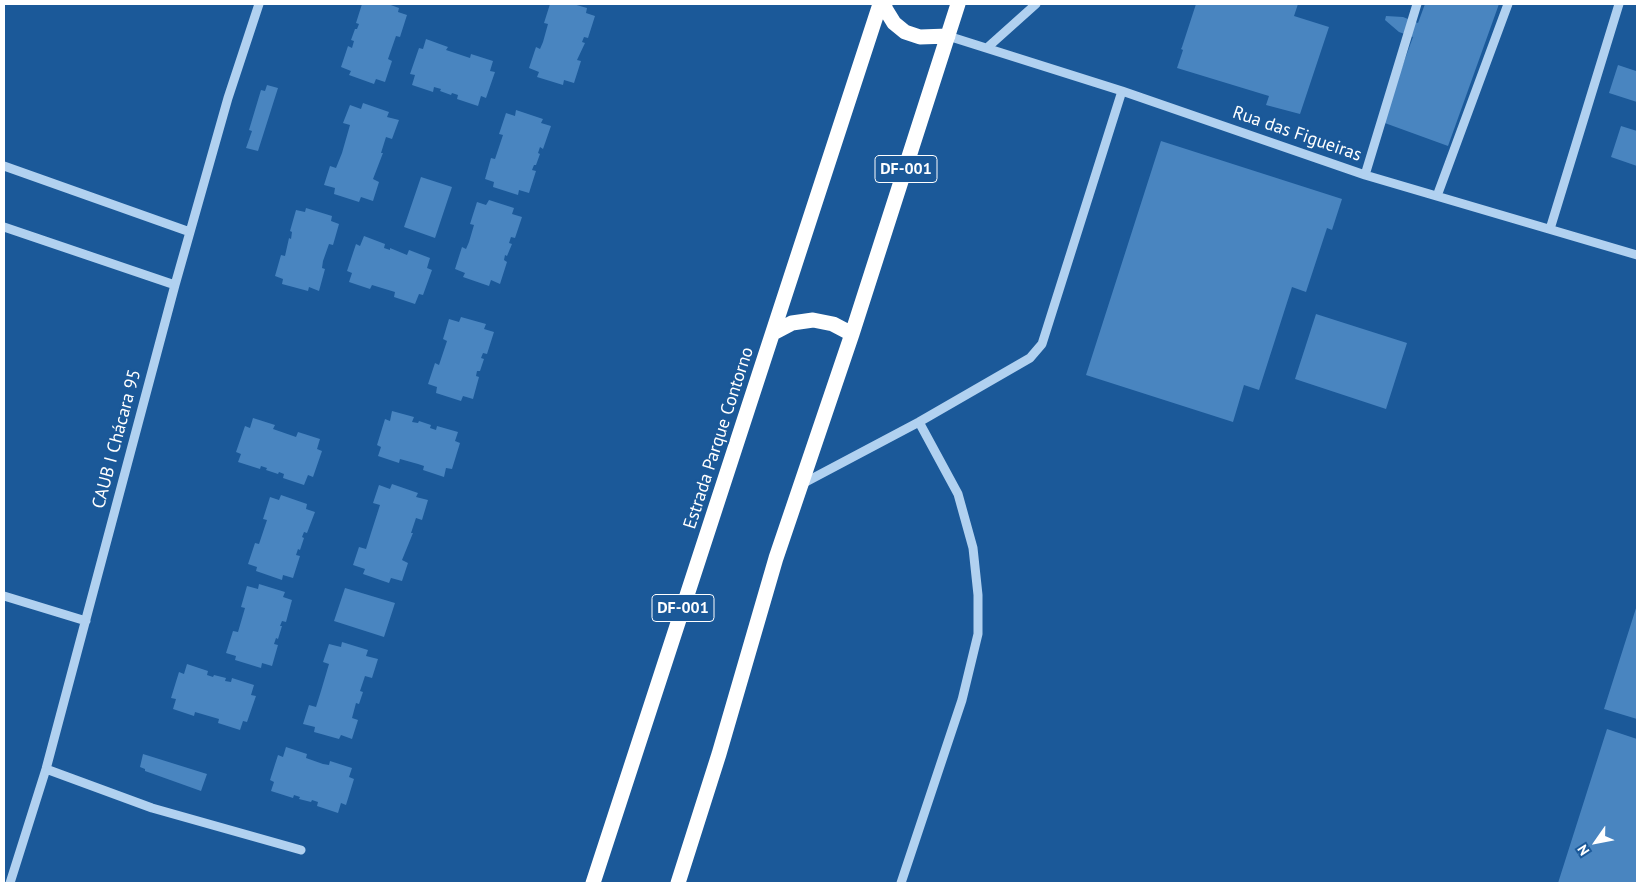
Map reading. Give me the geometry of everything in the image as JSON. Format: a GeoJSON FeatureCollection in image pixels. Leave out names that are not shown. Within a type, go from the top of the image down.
{"type":"FeatureCollection","features":[{"type":"Feature","properties":{"kind":"highway","name":"Estrada Parque Contorno"},"geometry":{"type":"LineString","coordinates":[[593,883],[880,4]]}},
{"type":"Feature","properties":{"kind":"highway"},"geometry":{"type":"LineString","coordinates":[[884,4],[894,23],[905,32],[920,37],[948,36]]}},
{"type":"Feature","properties":{"kind":"highway","name":"DF-001"},"geometry":{"type":"LineString","coordinates":[[678,883],[719,754],[776,558],[852,334],[958,4]]}},
{"type":"Feature","properties":{"kind":"highway"},"geometry":{"type":"LineString","coordinates":[[773,333],[792,323],[813,320],[834,324],[852,334]]}},
{"type":"Feature","properties":{"kind":"street","name":"CAUB I Chácara 95"},"geometry":{"type":"LineString","coordinates":[[10,883],[46,770],[174,285],[228,98],[258,4]]}},
{"type":"Feature","properties":{"kind":"street"},"geometry":{"type":"LineString","coordinates":[[988,47],[1036,4]]}},
{"type":"Feature","properties":{"kind":"street"},"geometry":{"type":"LineString","coordinates":[[1365,175],[1417,4]]}},
{"type":"Feature","properties":{"kind":"street"},"geometry":{"type":"LineString","coordinates":[[1437,196],[1508,4]]}},
{"type":"Feature","properties":{"kind":"street"},"geometry":{"type":"LineString","coordinates":[[1550,229],[1619,4]]}},
{"type":"Feature","properties":{"kind":"street","name":"Rua das Figueiras"},"geometry":{"type":"LineString","coordinates":[[948,36],[988,47],[1122,91],[1365,175],[1637,255]]}},
{"type":"Feature","properties":{"kind":"street"},"geometry":{"type":"LineString","coordinates":[[800,485],[1013,370],[1030,358],[1042,344],[1122,91]]}},
{"type":"Feature","properties":{"kind":"street"},"geometry":{"type":"LineString","coordinates":[[4,166],[190,232]]}},
{"type":"Feature","properties":{"kind":"street"},"geometry":{"type":"LineString","coordinates":[[4,227],[174,285]]}},
{"type":"Feature","properties":{"kind":"street"},"geometry":{"type":"LineString","coordinates":[[901,883],[962,700],[978,634],[978,595],[974,548],[958,494],[919,422]]}},
{"type":"Feature","properties":{"kind":"street"},"geometry":{"type":"LineString","coordinates":[[4,596],[86,622]]}},
{"type":"Feature","properties":{"kind":"street"},"geometry":{"type":"LineString","coordinates":[[46,770],[152,808],[301,850]]}},
{"type":"Feature","properties":{"kind":"building"},"geometry":{"type":"Polygon","coordinates":[[[362,4],[388,4],[399,8],[398,12],[407,15],[400,37],[396,36],[388,59],[392,61],[385,82],[376,79],[374,84],[349,75],[351,71],[341,67],[348,46],[352,48],[354,41],[351,40],[359,24],[356,23],[362,4]]]}},
{"type":"Feature","properties":{"kind":"building"},"geometry":{"type":"Polygon","coordinates":[[[550,4],[573,4],[587,8],[586,13],[595,16],[588,38],[584,37],[582,42],[585,43],[577,60],[581,61],[574,83],[564,80],[563,85],[537,77],[539,72],[529,68],[536,47],[540,49],[543,42],[548,24],[544,23],[550,4]]]}},
{"type":"Feature","properties":{"kind":"building"},"geometry":{"type":"Polygon","coordinates":[[[1196,4],[1298,4],[1294,16],[1329,27],[1300,114],[1266,105],[1269,96],[1177,68],[1183,50],[1181,49],[1196,4]]]}},
{"type":"Feature","properties":{"kind":"building"},"geometry":{"type":"Polygon","coordinates":[[[1425,4],[1499,4],[1448,146],[1382,122],[1413,37],[1399,32],[1385,20],[1386,16],[1403,17],[1418,23],[1425,4]]]}},
{"type":"Feature","properties":{"kind":"building"},"geometry":{"type":"Polygon","coordinates":[[[426,39],[448,47],[446,50],[470,58],[471,54],[493,61],[490,71],[495,72],[486,98],[481,96],[478,106],[457,99],[458,95],[452,93],[451,95],[440,91],[441,89],[434,87],[433,92],[412,85],[415,75],[410,74],[419,48],[423,49],[426,39]]]}},
{"type":"Feature","properties":{"kind":"building"},"geometry":{"type":"Polygon","coordinates":[[[1618,65],[1636,71],[1637,68],[1637,102],[1609,93],[1618,65]]]}},
{"type":"Feature","properties":{"kind":"building"},"geometry":{"type":"Polygon","coordinates":[[[267,85],[278,88],[258,151],[246,148],[252,131],[249,130],[261,90],[265,91],[267,85]]]}},
{"type":"Feature","properties":{"kind":"building"},"geometry":{"type":"Polygon","coordinates":[[[363,103],[389,112],[387,117],[399,120],[392,139],[386,137],[381,153],[383,153],[373,179],[379,182],[373,201],[361,197],[359,202],[334,194],[335,188],[324,185],[330,166],[336,168],[342,153],[350,125],[343,123],[350,105],[361,109],[363,103]]]}},
{"type":"Feature","properties":{"kind":"building"},"geometry":{"type":"Polygon","coordinates":[[[516,110],[543,119],[541,123],[551,126],[543,149],[540,147],[538,153],[540,154],[532,170],[536,171],[529,193],[519,190],[518,195],[493,187],[494,182],[485,179],[491,158],[495,159],[503,135],[499,134],[506,113],[515,116],[516,110]]]}},
{"type":"Feature","properties":{"kind":"building"},"geometry":{"type":"Polygon","coordinates":[[[1621,126],[1637,131],[1637,166],[1611,157],[1621,126]]]}},
{"type":"Feature","properties":{"kind":"building"},"geometry":{"type":"Polygon","coordinates":[[[1161,141],[1342,199],[1332,230],[1327,228],[1306,292],[1292,287],[1259,390],[1244,385],[1233,422],[1086,375],[1161,141]]]}},
{"type":"Feature","properties":{"kind":"building"},"geometry":{"type":"Polygon","coordinates":[[[421,177],[452,187],[435,238],[404,227],[421,177]]]}},
{"type":"Feature","properties":{"kind":"building"},"geometry":{"type":"Polygon","coordinates":[[[489,200],[514,208],[512,214],[522,217],[515,238],[511,237],[509,243],[512,244],[507,256],[505,255],[504,260],[507,262],[500,284],[491,280],[489,286],[463,277],[465,273],[455,269],[462,247],[466,249],[469,242],[474,225],[470,224],[477,202],[486,205],[489,200]]]}},
{"type":"Feature","properties":{"kind":"building"},"geometry":{"type":"Polygon","coordinates":[[[306,208],[332,216],[331,221],[339,224],[333,245],[329,244],[323,261],[322,268],[325,269],[319,291],[309,287],[308,291],[282,284],[283,279],[275,276],[281,255],[285,256],[289,238],[291,239],[292,232],[290,231],[296,210],[305,212],[306,208]]]}},
{"type":"Feature","properties":{"kind":"building"},"geometry":{"type":"Polygon","coordinates":[[[364,236],[385,244],[384,248],[390,250],[390,248],[407,255],[409,250],[430,258],[427,268],[432,270],[423,295],[419,294],[415,304],[394,297],[395,292],[372,285],[370,289],[349,282],[352,273],[347,271],[356,244],[360,246],[364,236]]]}},
{"type":"Feature","properties":{"kind":"building"},"geometry":{"type":"Polygon","coordinates":[[[1316,314],[1407,343],[1386,409],[1295,379],[1316,314]]]}},
{"type":"Feature","properties":{"kind":"building"},"geometry":{"type":"Polygon","coordinates":[[[461,317],[486,324],[484,329],[494,332],[487,354],[483,353],[481,358],[484,359],[480,371],[477,371],[476,376],[479,377],[473,399],[463,396],[461,401],[436,393],[437,387],[428,384],[435,363],[439,365],[447,341],[443,339],[449,319],[459,322],[461,317]]]}},
{"type":"Feature","properties":{"kind":"building"},"geometry":{"type":"Polygon","coordinates":[[[392,411],[414,417],[412,422],[418,423],[419,421],[431,425],[430,428],[436,430],[437,426],[458,432],[455,441],[460,443],[452,469],[446,468],[444,477],[423,470],[424,466],[418,464],[400,459],[399,463],[378,456],[381,447],[377,445],[385,419],[390,421],[392,411]]]}},
{"type":"Feature","properties":{"kind":"building"},"geometry":{"type":"Polygon","coordinates":[[[253,418],[275,425],[273,429],[296,437],[298,432],[320,439],[317,449],[322,451],[313,477],[308,475],[304,485],[283,478],[284,474],[279,472],[278,474],[261,466],[260,469],[238,462],[241,454],[236,452],[245,426],[250,428],[253,418]]]}},
{"type":"Feature","properties":{"kind":"building"},"geometry":{"type":"Polygon","coordinates":[[[392,484],[418,493],[416,497],[428,500],[422,520],[416,518],[411,533],[413,533],[402,560],[408,563],[402,581],[391,578],[389,583],[363,574],[365,569],[353,565],[359,547],[366,549],[380,505],[373,503],[379,485],[390,489],[392,484]]]}},
{"type":"Feature","properties":{"kind":"building"},"geometry":{"type":"Polygon","coordinates":[[[281,495],[307,504],[306,509],[315,512],[307,533],[304,532],[300,550],[298,549],[296,555],[300,556],[293,578],[283,575],[282,580],[256,571],[257,567],[248,564],[255,543],[259,544],[267,520],[263,519],[270,497],[279,500],[281,495]]]}},
{"type":"Feature","properties":{"kind":"building"},"geometry":{"type":"Polygon","coordinates":[[[259,584],[285,592],[283,597],[292,600],[286,622],[282,621],[278,639],[276,638],[274,644],[278,645],[272,666],[262,663],[261,668],[235,660],[236,656],[226,653],[233,631],[238,632],[245,608],[241,607],[247,586],[258,589],[259,584]]]}},
{"type":"Feature","properties":{"kind":"building"},"geometry":{"type":"Polygon","coordinates":[[[345,588],[395,603],[384,637],[334,621],[345,588]]]}},
{"type":"Feature","properties":{"kind":"building"},"geometry":{"type":"Polygon","coordinates":[[[1637,605],[1637,719],[1604,709],[1637,605]]]}},
{"type":"Feature","properties":{"kind":"building"},"geometry":{"type":"Polygon","coordinates":[[[342,642],[368,650],[366,656],[378,659],[372,678],[365,676],[360,691],[363,692],[359,704],[356,703],[352,718],[358,720],[352,739],[341,735],[339,739],[314,732],[315,727],[303,724],[309,705],[316,707],[329,664],[323,662],[329,644],[341,647],[342,642]]]}},
{"type":"Feature","properties":{"kind":"building"},"geometry":{"type":"Polygon","coordinates":[[[187,664],[208,671],[207,675],[226,678],[225,681],[231,682],[232,678],[254,685],[251,695],[256,696],[247,722],[243,721],[240,730],[218,723],[219,719],[195,712],[194,716],[173,709],[176,699],[171,698],[179,672],[184,674],[187,664]]]}},
{"type":"Feature","properties":{"kind":"building"},"geometry":{"type":"Polygon","coordinates":[[[1607,729],[1637,739],[1637,883],[1558,883],[1607,729]]]}},
{"type":"Feature","properties":{"kind":"building"},"geometry":{"type":"Polygon","coordinates":[[[286,747],[307,754],[306,758],[323,764],[329,765],[330,761],[352,768],[349,777],[354,779],[346,805],[341,803],[338,813],[317,806],[318,802],[312,800],[311,802],[299,799],[300,797],[294,795],[293,798],[271,791],[274,782],[270,780],[278,755],[283,757],[286,747]]]}},
{"type":"Feature","properties":{"kind":"building"},"geometry":{"type":"Polygon","coordinates":[[[143,754],[207,774],[201,791],[145,771],[145,769],[140,767],[143,754]]]}}]}
